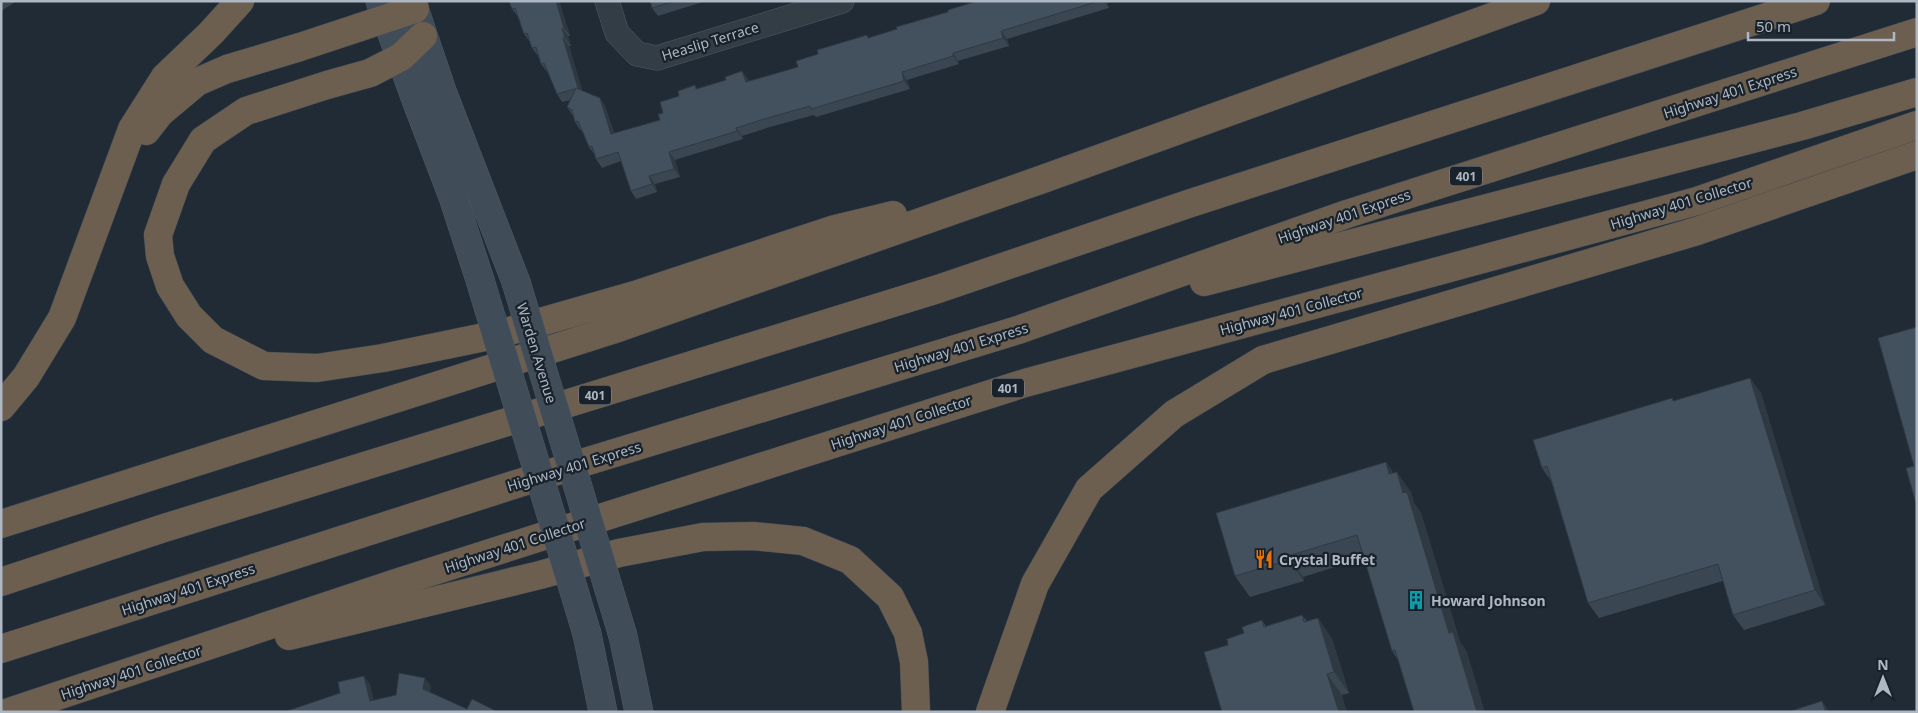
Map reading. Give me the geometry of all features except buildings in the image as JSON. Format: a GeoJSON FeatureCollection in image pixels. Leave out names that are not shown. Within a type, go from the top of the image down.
{"type":"FeatureCollection","features":[{"type":"Feature","properties":{"kind":"highway"},"geometry":{"type":"LineString","coordinates":[[1,406],[26,376],[62,318],[132,129],[165,77],[211,33],[240,1]]}},
{"type":"Feature","properties":{"kind":"highway"},"geometry":{"type":"LineString","coordinates":[[1,524],[612,330],[1043,179],[1536,1]]}},
{"type":"Feature","properties":{"kind":"highway","name":"401"},"geometry":{"type":"LineString","coordinates":[[1,582],[170,526],[938,289],[1198,201],[1816,1]]}},
{"type":"Feature","properties":{"kind":"highway"},"geometry":{"type":"LineString","coordinates":[[117,167],[160,113],[197,82],[227,69],[300,47],[383,9],[413,5]]}},
{"type":"Feature","properties":{"kind":"highway","name":"Highway 401 Express"},"geometry":{"type":"LineString","coordinates":[[1,649],[585,462],[1018,330],[1346,214],[1917,32]]}},
{"type":"Feature","properties":{"kind":"highway"},"geometry":{"type":"LineString","coordinates":[[423,36],[401,57],[370,74],[327,85],[246,111],[203,140],[176,184],[158,235],[160,256],[170,286],[189,316],[213,340],[264,366],[316,368],[383,358],[498,334],[635,295],[835,229],[1043,179]]}},
{"type":"Feature","properties":{"kind":"highway"},"geometry":{"type":"LineString","coordinates":[[1018,330],[1802,126],[1917,92]]}},
{"type":"Feature","properties":{"kind":"highway","name":"Highway 401 Collector"},"geometry":{"type":"LineString","coordinates":[[9,712],[396,583],[1025,383],[1697,201],[1917,125]]}},
{"type":"Feature","properties":{"kind":"highway"},"geometry":{"type":"LineString","coordinates":[[990,712],[1035,584],[1089,490],[1174,414],[1263,360],[1697,230],[1917,155]]}},
{"type":"Feature","properties":{"kind":"highway"},"geometry":{"type":"LineString","coordinates":[[108,680],[619,553],[703,537],[753,536],[803,541],[850,560],[890,597],[908,633],[914,662],[916,712]]}},
{"type":"Feature","properties":{"kind":"main road","name":"Warden Avenue"},"geometry":{"type":"LineString","coordinates":[[413,5],[442,91],[516,282],[623,636],[639,712]]}},
{"type":"Feature","properties":{"kind":"main road"},"geometry":{"type":"LineString","coordinates":[[383,9],[453,197],[480,280],[587,634],[603,712]]}},
{"type":"Feature","properties":{"kind":"street","name":"Heaslip Terrace"},"geometry":{"type":"LineString","coordinates":[[608,1],[617,33],[637,54],[657,58],[842,1]]}},
{"type":"Feature","properties":{"kind":"place","name":"Crystal Buffet"},"geometry":{"type":"Point","coordinates":[1264,559]}},
{"type":"Feature","properties":{"kind":"place","name":"Howard Johnson"},"geometry":{"type":"Point","coordinates":[1416,600]}}]}
